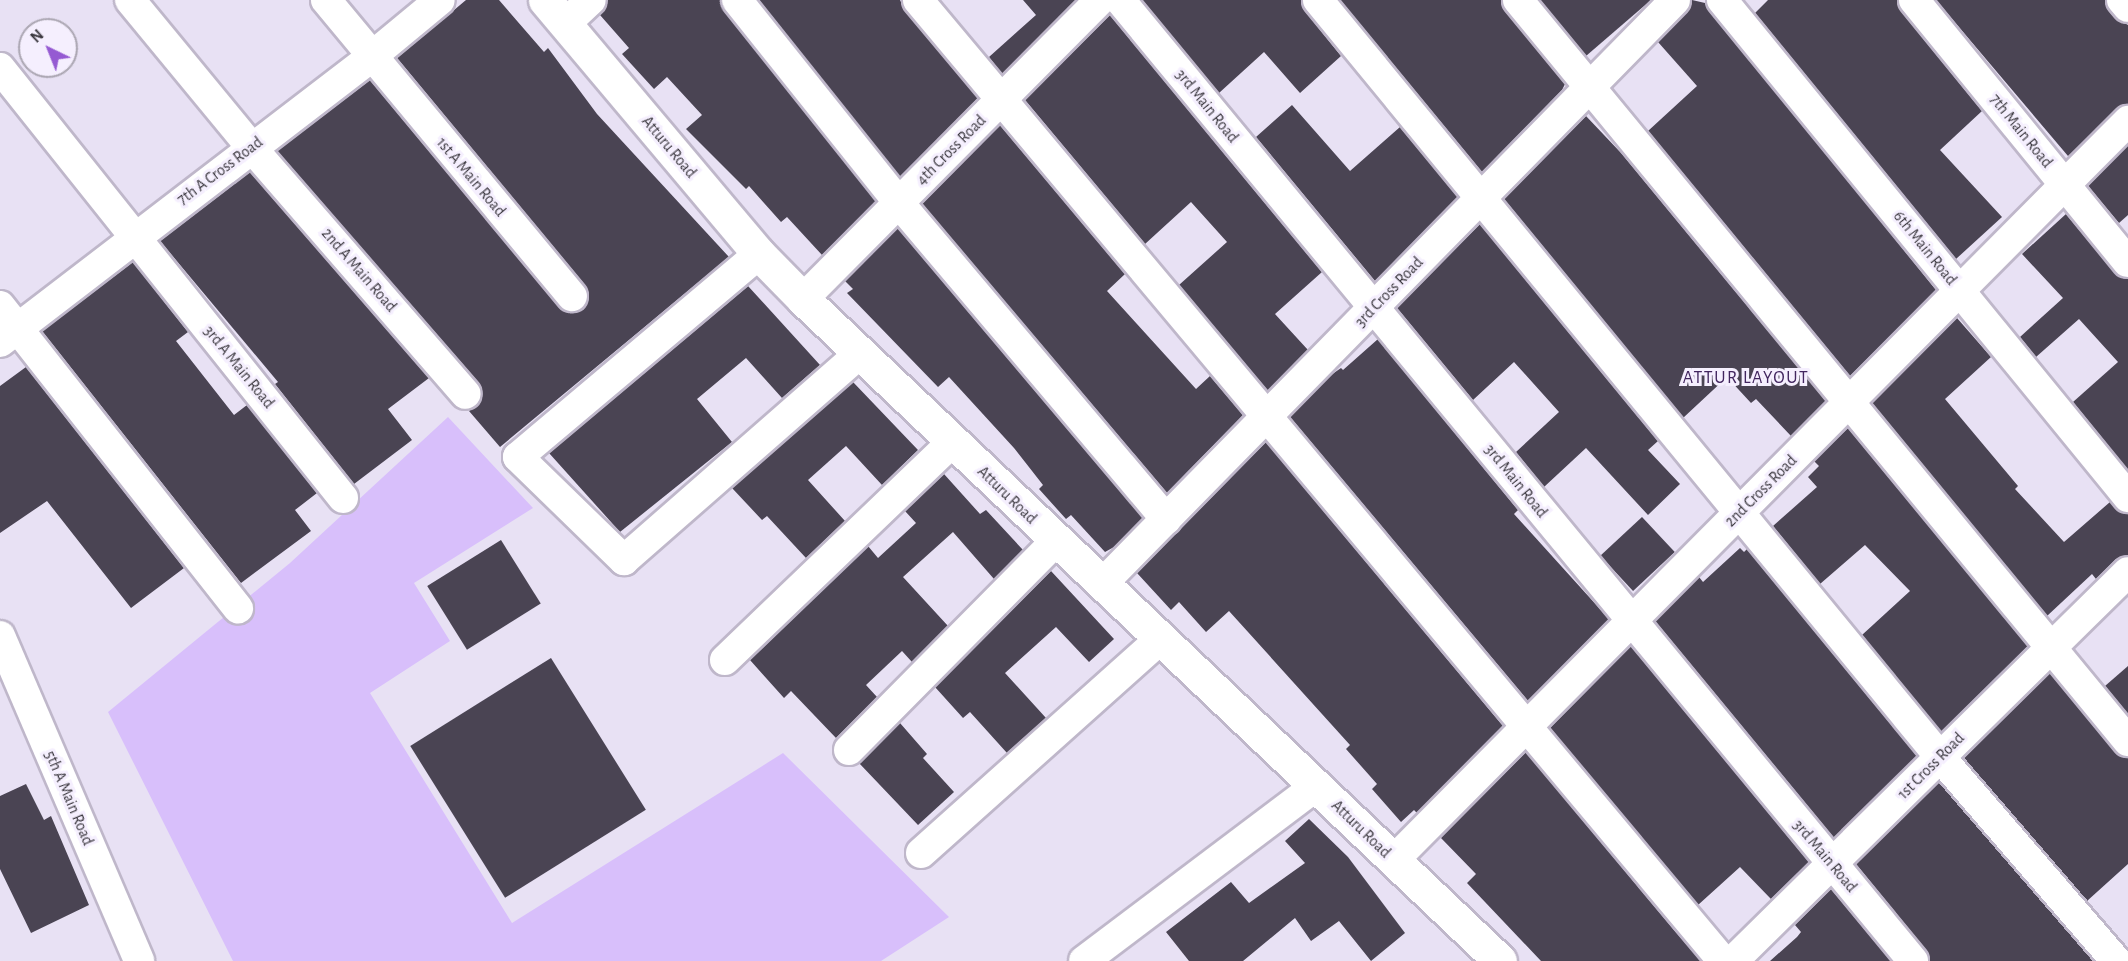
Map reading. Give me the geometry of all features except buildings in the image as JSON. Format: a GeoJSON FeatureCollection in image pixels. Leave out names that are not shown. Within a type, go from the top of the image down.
{"type":"FeatureCollection","features":[{"type":"Feature","properties":{"kind":"street","name":"2nd A Main Road"},"geometry":{"type":"LineString","coordinates":[[130,0],[251,147],[466,394]]}},
{"type":"Feature","properties":{"kind":"street","name":"1st A Main Road"},"geometry":{"type":"LineString","coordinates":[[326,0],[371,57],[572,296]]}},
{"type":"Feature","properties":{"kind":"street","name":"7th A Cross Road"},"geometry":{"type":"LineString","coordinates":[[10,335],[135,236],[371,57],[440,0]]}},
{"type":"Feature","properties":{"kind":"street"},"geometry":{"type":"LineString","coordinates":[[555,12],[591,0]]}},
{"type":"Feature","properties":{"kind":"street"},"geometry":{"type":"LineString","coordinates":[[737,0],[899,203],[1166,519]]}},
{"type":"Feature","properties":{"kind":"street"},"geometry":{"type":"LineString","coordinates":[[918,0],[1723,961]]}},
{"type":"Feature","properties":{"kind":"street","name":"4th Cross Road"},"geometry":{"type":"LineString","coordinates":[[803,299],[1100,0]]}},
{"type":"Feature","properties":{"kind":"street","name":"3rd Main Road"},"geometry":{"type":"LineString","coordinates":[[1119,0],[1913,961]]}},
{"type":"Feature","properties":{"kind":"street"},"geometry":{"type":"LineString","coordinates":[[1318,0],[1940,757],[2116,961]]}},
{"type":"Feature","properties":{"kind":"street"},"geometry":{"type":"LineString","coordinates":[[1518,0],[2128,741]]}},
{"type":"Feature","properties":{"kind":"street","name":"3rd Cross Road"},"geometry":{"type":"LineString","coordinates":[[1102,584],[1675,0]]}},
{"type":"Feature","properties":{"kind":"street","name":"6th Main Road"},"geometry":{"type":"LineString","coordinates":[[1722,0],[2128,497]]}},
{"type":"Feature","properties":{"kind":"street","name":"7th Main Road"},"geometry":{"type":"LineString","coordinates":[[1914,0],[2128,262]]}},
{"type":"Feature","properties":{"kind":"street"},"geometry":{"type":"LineString","coordinates":[[2122,0],[2128,8]]}},
{"type":"Feature","properties":{"kind":"street","name":"Atturu Road"},"geometry":{"type":"LineString","coordinates":[[555,12],[759,254],[803,299],[1394,860],[1491,959]]}},
{"type":"Feature","properties":{"kind":"street","name":"3rd A Main Road"},"geometry":{"type":"LineString","coordinates":[[0,68],[343,498]]}},
{"type":"Feature","properties":{"kind":"street","name":"2nd Cross Road"},"geometry":{"type":"LineString","coordinates":[[1394,860],[2128,121]]}},
{"type":"Feature","properties":{"kind":"street"},"geometry":{"type":"LineString","coordinates":[[759,254],[518,456],[624,560],[859,354]]}},
{"type":"Feature","properties":{"kind":"street"},"geometry":{"type":"LineString","coordinates":[[0,306],[10,335],[238,608]]}},
{"type":"Feature","properties":{"kind":"street"},"geometry":{"type":"LineString","coordinates":[[725,660],[952,442]]}},
{"type":"Feature","properties":{"kind":"street"},"geometry":{"type":"LineString","coordinates":[[849,750],[1056,541]]}},
{"type":"Feature","properties":{"kind":"street","name":"1st Cross Road"},"geometry":{"type":"LineString","coordinates":[[1733,961],[2128,572]]}},
{"type":"Feature","properties":{"kind":"street","name":"5th A Main Road"},"geometry":{"type":"LineString","coordinates":[[0,636],[139,961]]}},
{"type":"Feature","properties":{"kind":"street"},"geometry":{"type":"LineString","coordinates":[[921,853],[1160,639]]}},
{"type":"Feature","properties":{"kind":"street"},"geometry":{"type":"LineString","coordinates":[[1084,961],[1316,786]]}},
{"type":"Feature","properties":{"kind":"shaded area"},"geometry":{"type":"Polygon","coordinates":[[[448,417],[533,508],[414,583],[450,641],[370,693],[512,923],[783,753],[949,917],[881,961],[233,961],[108,712],[290,563],[448,417]]]}},
{"type":"Feature","properties":{"kind":"district","name":"ATTUR LAYOUT"},"geometry":{"type":"Point","coordinates":[1746,378]}}]}
